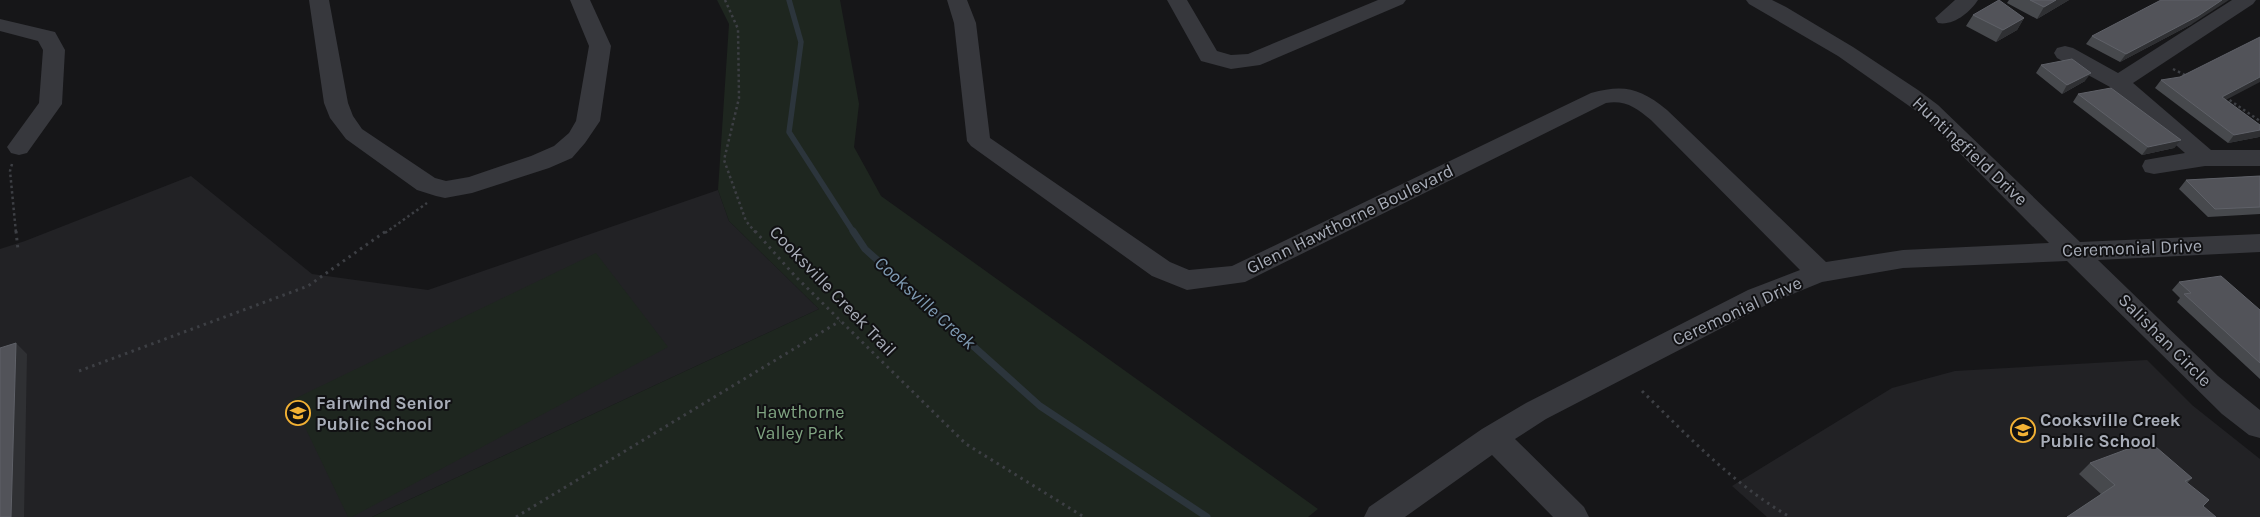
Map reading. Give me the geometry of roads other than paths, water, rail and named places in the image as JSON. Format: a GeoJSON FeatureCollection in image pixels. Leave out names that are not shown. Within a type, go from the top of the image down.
{"type":"FeatureCollection","features":[{"type":"Feature","properties":{"kind":"street"},"geometry":{"type":"LineString","coordinates":[[319,0],[336,103],[342,118],[354,134],[426,184],[445,190],[472,185],[540,162],[562,152],[577,138],[588,121],[600,46],[580,0]]}},
{"type":"Feature","properties":{"kind":"street","name":"Glenn Hawthorne Boulevard"},"geometry":{"type":"LineString","coordinates":[[957,0],[964,23],[979,141],[1161,269],[1186,280],[1236,275],[1590,102],[1617,93],[1631,96],[1659,115],[1820,273]]}},
{"type":"Feature","properties":{"kind":"street"},"geometry":{"type":"LineString","coordinates":[[1177,0],[1209,56],[1231,62],[1252,60],[1396,0]]}},
{"type":"Feature","properties":{"kind":"street","name":"Huntingfield Drive"},"geometry":{"type":"LineString","coordinates":[[1756,0],[1783,14],[1901,87],[1930,110],[2073,250]]}},
{"type":"Feature","properties":{"kind":"street"},"geometry":{"type":"LineString","coordinates":[[1946,18],[1968,0]]}},
{"type":"Feature","properties":{"kind":"street"},"geometry":{"type":"LineString","coordinates":[[2118,82],[2156,60],[2246,0]]}},
{"type":"Feature","properties":{"kind":"street"},"geometry":{"type":"LineString","coordinates":[[0,25],[47,37],[54,50],[50,104],[19,147]]}},
{"type":"Feature","properties":{"kind":"street"},"geometry":{"type":"LineString","coordinates":[[2065,53],[2118,82],[2205,158]]}},
{"type":"Feature","properties":{"kind":"street"},"geometry":{"type":"LineString","coordinates":[[2154,166],[2205,158],[2260,158]]}},
{"type":"Feature","properties":{"kind":"street","name":"Ceremonial Drive"},"geometry":{"type":"LineString","coordinates":[[1380,517],[1493,438],[1536,411],[1758,297],[1820,273],[1903,259],[2260,243]]}},
{"type":"Feature","properties":{"kind":"street","name":"Salishan Circle"},"geometry":{"type":"LineString","coordinates":[[2073,250],[2208,384],[2232,406],[2260,426]]}},
{"type":"Feature","properties":{"kind":"street"},"geometry":{"type":"LineString","coordinates":[[1493,438],[1529,470],[1574,517]]}},
{"type":"Feature","properties":{"kind":"waterway","name":"Cooksville Creek"},"geometry":{"type":"LineString","coordinates":[[789,0],[801,42],[789,132],[854,233]]}},
{"type":"Feature","properties":{"kind":"waterway","name":"Cooksville Creek"},"geometry":{"type":"LineString","coordinates":[[853,231],[865,249],[1040,406],[1207,517]]}},
{"type":"Feature","properties":{"kind":"place","name":"Fairwind Senior Public School"},"geometry":{"type":"Point","coordinates":[298,413]}},
{"type":"Feature","properties":{"kind":"place","name":"Cooksville Creek Public School"},"geometry":{"type":"Point","coordinates":[2023,430]}},
{"type":"Feature","properties":{"kind":"park label","name":"Hawthorne Valley Park"},"geometry":{"type":"Point","coordinates":[800,422]}}]}
